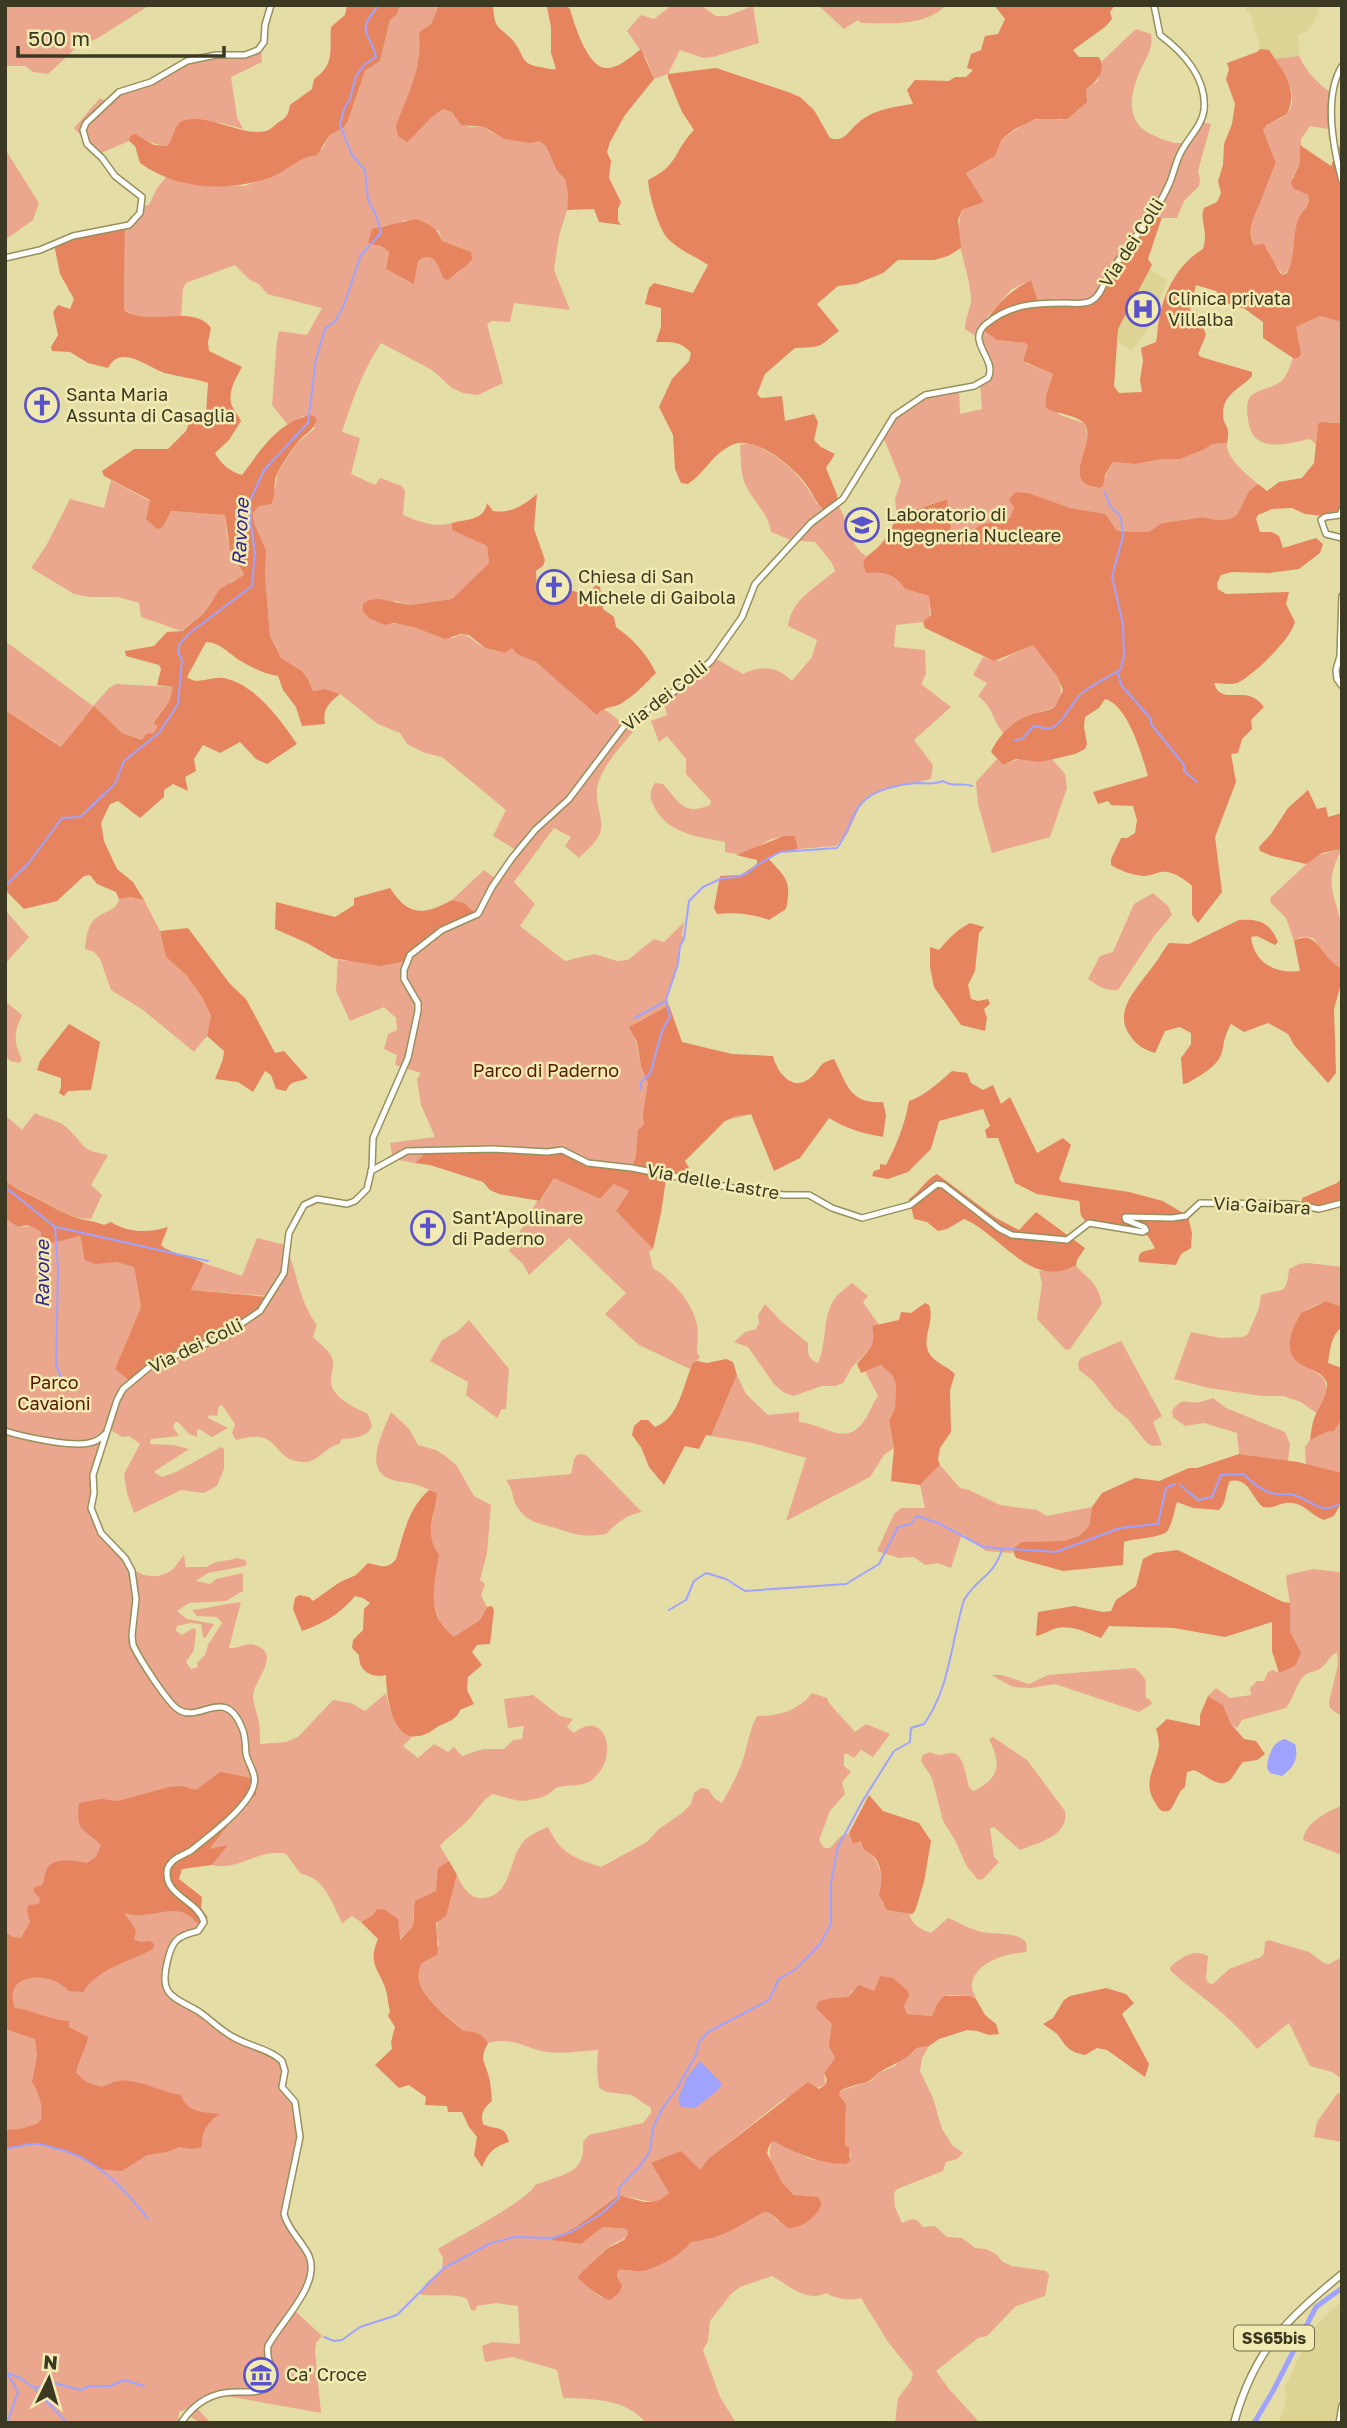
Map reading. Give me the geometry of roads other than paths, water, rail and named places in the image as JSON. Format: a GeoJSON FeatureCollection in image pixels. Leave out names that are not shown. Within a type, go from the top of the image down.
{"type":"FeatureCollection","features":[{"type":"Feature","properties":{"kind":"main road"},"geometry":{"type":"LineString","coordinates":[[5,258],[40,250],[73,236],[132,222],[140,213],[142,197],[115,176],[87,144],[83,134],[86,123],[119,92],[151,82],[187,61],[216,55],[245,55],[258,50],[264,42],[265,25],[271,5]]}},
{"type":"Feature","properties":{"kind":"main road","name":"Via dei Colli"},"geometry":{"type":"LineString","coordinates":[[181,2423],[191,2410],[213,2395],[256,2392],[269,2387],[272,2377],[267,2357],[268,2346],[310,2282],[312,2267],[305,2248],[284,2214],[300,2137],[295,2102],[282,2087],[285,2071],[282,2061],[225,2032],[201,2013],[173,1997],[166,1987],[166,1964],[175,1942],[184,1934],[198,1931],[204,1924],[198,1910],[171,1886],[167,1868],[174,1860],[192,1850],[225,1824],[252,1791],[255,1780],[246,1756],[244,1732],[234,1714],[217,1706],[194,1713],[180,1711],[133,1646],[136,1604],[132,1571],[125,1558],[101,1533],[91,1508],[93,1475],[120,1393],[144,1371],[167,1357],[225,1336],[260,1311],[285,1270],[289,1233],[304,1206],[317,1199],[344,1204],[353,1202],[367,1189],[373,1138],[410,1053],[418,1011],[418,1003],[404,979],[410,955],[442,930],[478,914],[512,858],[535,830],[569,799],[625,725],[703,669],[742,617],[755,584],[811,523],[843,499],[894,416],[925,395],[974,386],[988,378],[990,366],[979,340],[980,331],[985,325],[1017,306],[1086,303],[1098,295],[1112,270],[1152,214],[1171,180],[1180,154],[1203,115],[1200,84],[1179,49],[1160,35],[1154,5]]}},
{"type":"Feature","properties":{"kind":"main road"},"geometry":{"type":"LineString","coordinates":[[1342,66],[1332,85],[1331,99],[1332,129],[1342,181]]}},
{"type":"Feature","properties":{"kind":"main road"},"geometry":{"type":"LineString","coordinates":[[1342,510],[1340,515],[1321,520],[1326,534],[1342,538]]}},
{"type":"Feature","properties":{"kind":"main road"},"geometry":{"type":"LineString","coordinates":[[1342,596],[1340,656],[1336,670],[1342,686]]}},
{"type":"Feature","properties":{"kind":"main road","name":"Via delle Lastre"},"geometry":{"type":"LineString","coordinates":[[371,1171],[407,1152],[562,1150],[588,1163],[632,1168],[738,1189],[784,1195],[809,1195],[832,1208],[862,1218],[902,1209],[920,1199],[937,1184],[943,1185],[1000,1229],[1012,1235],[1036,1238],[1066,1240],[1089,1223],[1143,1232],[1146,1230],[1144,1227],[1126,1220],[1125,1217],[1186,1216]]}},
{"type":"Feature","properties":{"kind":"main road","name":"Via Gaibara"},"geometry":{"type":"LineString","coordinates":[[1186,1216],[1194,1206],[1208,1202],[1232,1205],[1293,1204],[1319,1209],[1342,1203]]}},
{"type":"Feature","properties":{"kind":"main road"},"geometry":{"type":"LineString","coordinates":[[5,1431],[40,1439],[83,1444],[104,1435]]}},
{"type":"Feature","properties":{"kind":"main road","name":"SS65bis"},"geometry":{"type":"LineString","coordinates":[[1234,2423],[1255,2369],[1271,2341],[1292,2316],[1342,2274]]}},
{"type":"Feature","properties":{"kind":"main road"},"geometry":{"type":"LineString","coordinates":[[1339,2423],[1342,2406]]}},
{"type":"Feature","properties":{"kind":"water"},"geometry":{"type":"Polygon","coordinates":[[[1285,1739],[1295,1744],[1294,1762],[1282,1776],[1270,1773],[1267,1768],[1268,1759],[1277,1743],[1285,1739]]]}},
{"type":"Feature","properties":{"kind":"water"},"geometry":{"type":"Polygon","coordinates":[[[700,2061],[722,2084],[695,2108],[681,2107],[678,2099],[687,2077],[700,2061]]]}},
{"type":"Feature","properties":{"kind":"waterway","name":"Ravone"},"geometry":{"type":"LineString","coordinates":[[5,886],[28,864],[62,818],[80,817],[115,784],[124,761],[159,733],[178,704],[182,660],[178,652],[180,643],[252,586],[255,553],[251,499],[264,470],[308,423],[316,359],[325,329],[336,320],[344,305],[361,255],[381,233],[368,200],[365,170],[352,155],[340,125],[356,76],[365,64],[376,57],[366,26],[379,5]]}},
{"type":"Feature","properties":{"kind":"waterway"},"geometry":{"type":"LineString","coordinates":[[1015,740],[1022,739],[1034,726],[1055,726],[1083,692],[1121,669],[1124,655],[1123,625],[1112,576],[1123,537],[1121,517],[1110,506],[1105,492]]}},
{"type":"Feature","properties":{"kind":"waterway"},"geometry":{"type":"LineString","coordinates":[[1118,673],[1121,685],[1151,719],[1151,724],[1184,765],[1184,771],[1197,782]]}},
{"type":"Feature","properties":{"kind":"waterway"},"geometry":{"type":"LineString","coordinates":[[641,1089],[641,1082],[650,1074],[662,1031],[670,1017],[666,1000],[684,939],[689,901],[703,887],[723,878],[738,877],[780,852],[837,848],[861,804],[879,791],[903,785],[943,781],[972,786]]}},
{"type":"Feature","properties":{"kind":"waterway"},"geometry":{"type":"LineString","coordinates":[[635,1018],[664,1002]]}},
{"type":"Feature","properties":{"kind":"waterway","name":"Ravone"},"geometry":{"type":"LineString","coordinates":[[5,1187],[55,1227],[58,1269],[56,1365],[64,1384]]}},
{"type":"Feature","properties":{"kind":"waterway"},"geometry":{"type":"LineString","coordinates":[[56,1227],[208,1261]]}},
{"type":"Feature","properties":{"kind":"waterway"},"geometry":{"type":"LineString","coordinates":[[1180,1485],[1198,1500],[1212,1497],[1221,1475],[1243,1474],[1268,1492],[1292,1494],[1322,1508],[1342,1503]]}},
{"type":"Feature","properties":{"kind":"waterway"},"geometry":{"type":"LineString","coordinates":[[669,1610],[686,1600],[694,1581],[706,1573],[726,1579],[745,1591],[846,1584],[879,1564],[898,1527],[911,1524],[917,1516],[938,1523],[983,1547],[1056,1552],[1120,1528],[1158,1524],[1166,1488],[1175,1484]]}},
{"type":"Feature","properties":{"kind":"waterway"},"geometry":{"type":"LineString","coordinates":[[324,2337],[334,2341],[342,2340],[360,2327],[397,2315],[444,2268],[491,2243],[515,2237],[552,2238],[571,2232],[601,2214],[619,2198],[619,2188],[650,2151],[653,2128],[697,2053],[699,2042],[708,2032],[769,2000],[779,1979],[796,1969],[820,1944],[831,1924],[831,1882],[838,1847],[894,1751],[910,1742],[911,1728],[924,1724],[933,1710],[945,1680],[964,1600],[990,1572],[1002,1550]]}},
{"type":"Feature","properties":{"kind":"waterway"},"geometry":{"type":"LineString","coordinates":[[5,2148],[37,2144],[82,2158],[118,2184],[148,2219]]}},
{"type":"Feature","properties":{"kind":"waterway"},"geometry":{"type":"LineString","coordinates":[[1254,2423],[1316,2307],[1342,2288]]}},
{"type":"Feature","properties":{"kind":"waterway"},"geometry":{"type":"LineString","coordinates":[[5,2372],[34,2388],[54,2383],[81,2390],[89,2386],[110,2386],[124,2380],[144,2386]]}},
{"type":"Feature","properties":{"kind":"waterway"},"geometry":{"type":"LineString","coordinates":[[7,2373],[18,2392],[7,2423]]}},
{"type":"Feature","properties":{"kind":"waterway"},"geometry":{"type":"LineString","coordinates":[[34,2388],[67,2423]]}},
{"type":"Feature","properties":{"kind":"place","name":"Clinica privata Villalba"},"geometry":{"type":"Point","coordinates":[1143,309]}},
{"type":"Feature","properties":{"kind":"place","name":"Santa Maria Assunta di Casaglia"},"geometry":{"type":"Point","coordinates":[42,405]}},
{"type":"Feature","properties":{"kind":"place","name":"Laboratorio di Ingegneria Nucleare"},"geometry":{"type":"Point","coordinates":[862,525]}},
{"type":"Feature","properties":{"kind":"place","name":"Chiesa di San Michele di Gaibola"},"geometry":{"type":"Point","coordinates":[554,587]}},
{"type":"Feature","properties":{"kind":"place","name":"Sant'Apollinare di Paderno"},"geometry":{"type":"Point","coordinates":[428,1228]}},
{"type":"Feature","properties":{"kind":"place","name":"Ca' Croce"},"geometry":{"type":"Point","coordinates":[261,2375]}},
{"type":"Feature","properties":{"kind":"park label","name":"Parco di Paderno"},"geometry":{"type":"Point","coordinates":[546,1071]}},
{"type":"Feature","properties":{"kind":"park label","name":"Parco Cavaioni"},"geometry":{"type":"Point","coordinates":[54,1393]}}]}
